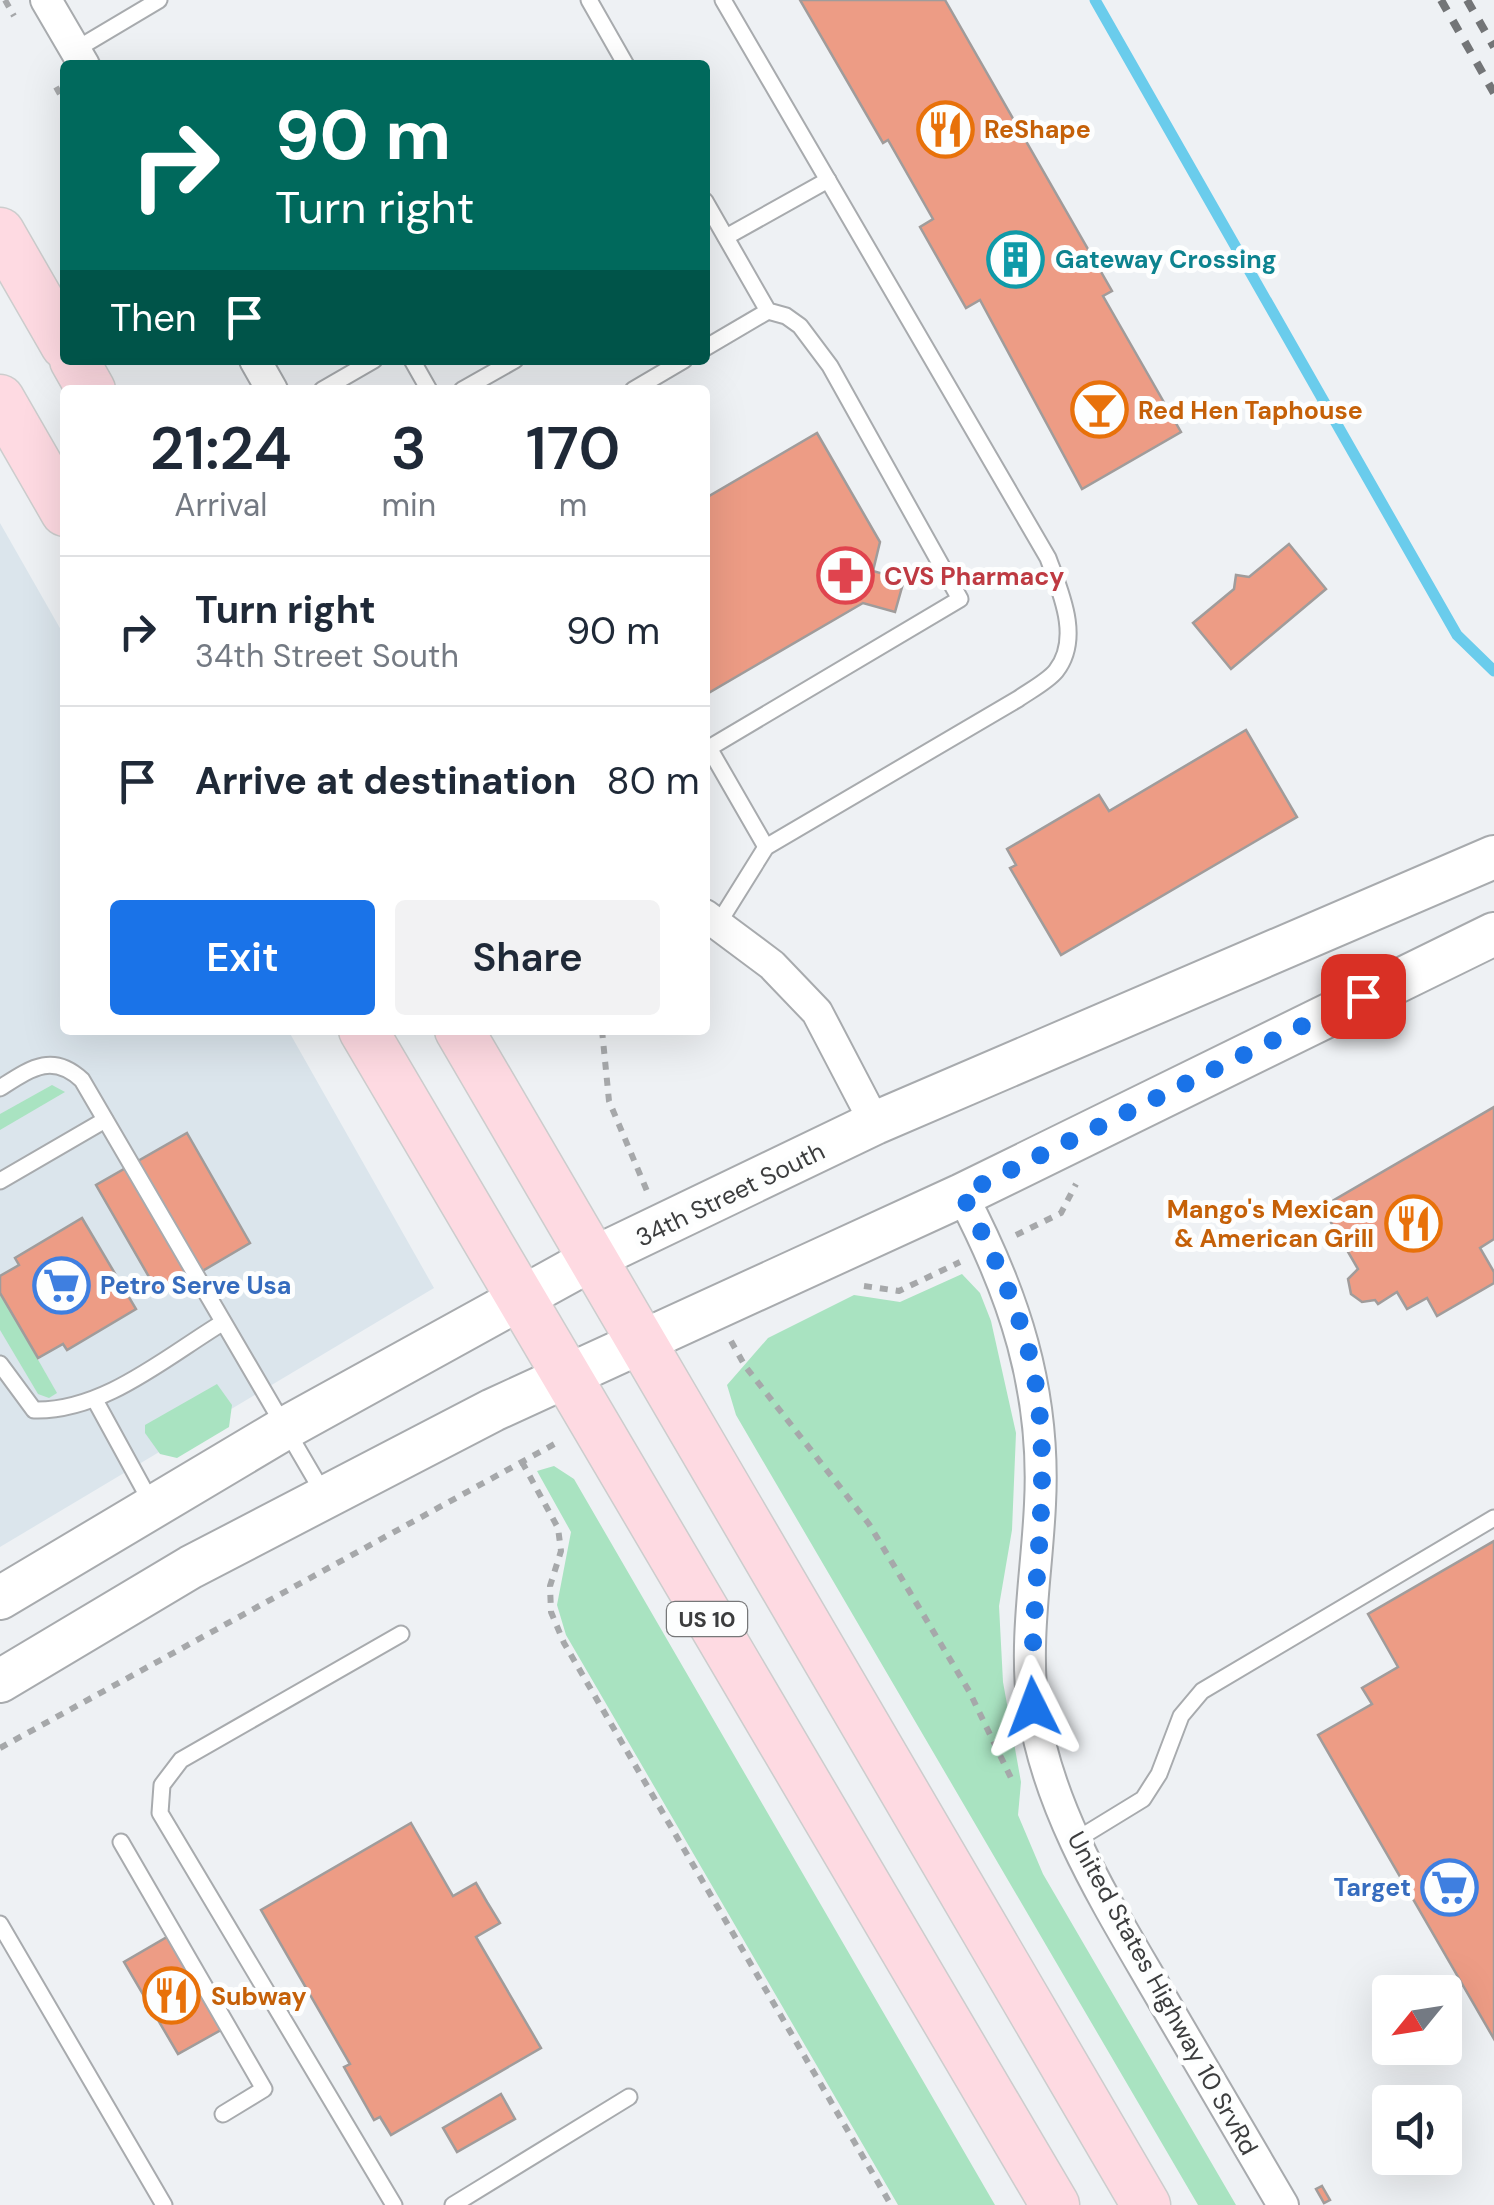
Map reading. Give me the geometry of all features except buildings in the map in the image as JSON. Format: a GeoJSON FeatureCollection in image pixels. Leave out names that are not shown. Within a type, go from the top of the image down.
{"type":"FeatureCollection","features":[{"type":"Feature","properties":{"kind":"main road"},"geometry":{"type":"LineString","coordinates":[[0,232],[60,336]]}},
{"type":"Feature","properties":{"kind":"main road"},"geometry":{"type":"LineString","coordinates":[[0,399],[60,503]]}},
{"type":"Feature","properties":{"kind":"main road","name":"34th Street South"},"geometry":{"type":"LineString","coordinates":[[0,1598],[282,1430],[592,1259],[875,1124],[1494,857]]}},
{"type":"Feature","properties":{"kind":"main road"},"geometry":{"type":"LineString","coordinates":[[0,1681],[191,1566],[325,1496],[565,1378],[962,1194],[1305,1023],[1494,934]]}},
{"type":"Feature","properties":{"kind":"main road","name":"US 10"},"geometry":{"type":"LineString","coordinates":[[366,1035],[519,1302],[1055,2205]]}},
{"type":"Feature","properties":{"kind":"main road"},"geometry":{"type":"LineString","coordinates":[[463,1035],[640,1345],[1146,2205]]}},
{"type":"Feature","properties":{"kind":"street"},"geometry":{"type":"LineString","coordinates":[[46,0],[80,58]]}},
{"type":"Feature","properties":{"kind":"street"},"geometry":{"type":"LineString","coordinates":[[711,919],[772,965],[817,1012],[875,1124]]}},
{"type":"Feature","properties":{"kind":"street","name":"United States Highway 10 SrvRd"},"geometry":{"type":"LineString","coordinates":[[962,1194],[1019,1318],[1036,1385],[1042,1448],[1030,1644],[1033,1707],[1046,1770],[1110,1910],[1283,2205]]}},
{"type":"Feature","properties":{"kind":"lane"},"geometry":{"type":"LineString","coordinates":[[80,58],[159,0]]}},
{"type":"Feature","properties":{"kind":"lane"},"geometry":{"type":"LineString","coordinates":[[589,0],[623,60]]}},
{"type":"Feature","properties":{"kind":"lane"},"geometry":{"type":"LineString","coordinates":[[711,919],[766,847],[1018,699],[1056,671],[1068,642],[1065,603],[1048,558],[723,0]]}},
{"type":"Feature","properties":{"kind":"lane"},"geometry":{"type":"LineString","coordinates":[[726,237],[828,180]]}},
{"type":"Feature","properties":{"kind":"lane"},"geometry":{"type":"LineString","coordinates":[[710,211],[768,311],[786,316],[800,326],[830,366],[960,599],[710,747]]}},
{"type":"Feature","properties":{"kind":"lane"},"geometry":{"type":"LineString","coordinates":[[710,345],[768,311]]}},
{"type":"Feature","properties":{"kind":"lane"},"geometry":{"type":"LineString","coordinates":[[331,385],[365,365]]}},
{"type":"Feature","properties":{"kind":"lane"},"geometry":{"type":"LineString","coordinates":[[471,385],[506,365]]}},
{"type":"Feature","properties":{"kind":"lane"},"geometry":{"type":"LineString","coordinates":[[642,385],[676,365]]}},
{"type":"Feature","properties":{"kind":"lane"},"geometry":{"type":"LineString","coordinates":[[710,754],[766,847]]}},
{"type":"Feature","properties":{"kind":"lane"},"geometry":{"type":"LineString","coordinates":[[0,1088],[42,1064],[56,1063],[82,1080],[282,1430],[325,1496]]}},
{"type":"Feature","properties":{"kind":"lane"},"geometry":{"type":"LineString","coordinates":[[0,1181],[106,1120]]}},
{"type":"Feature","properties":{"kind":"lane"},"geometry":{"type":"LineString","coordinates":[[0,1364],[34,1410],[96,1400],[222,1323]]}},
{"type":"Feature","properties":{"kind":"lane"},"geometry":{"type":"LineString","coordinates":[[96,1400],[153,1506]]}},
{"type":"Feature","properties":{"kind":"lane"},"geometry":{"type":"LineString","coordinates":[[1076,1840],[1144,1799],[1159,1774],[1180,1716],[1202,1691],[1494,1518]]}},
{"type":"Feature","properties":{"kind":"lane"},"geometry":{"type":"LineString","coordinates":[[394,2205],[160,1813],[162,1785],[181,1760],[401,1634]]}},
{"type":"Feature","properties":{"kind":"lane"},"geometry":{"type":"LineString","coordinates":[[120,1842],[264,2089],[223,2114]]}},
{"type":"Feature","properties":{"kind":"lane"},"geometry":{"type":"LineString","coordinates":[[0,1924],[164,2205]]}},
{"type":"Feature","properties":{"kind":"lane"},"geometry":{"type":"LineString","coordinates":[[453,2205],[629,2097]]}},
{"type":"Feature","properties":{"kind":"path"},"geometry":{"type":"LineString","coordinates":[[603,1035],[610,1101],[634,1166]]}},
{"type":"Feature","properties":{"kind":"path"},"geometry":{"type":"LineString","coordinates":[[734,1346],[869,1524],[969,1691],[1020,1796]]}},
{"type":"Feature","properties":{"kind":"path"},"geometry":{"type":"LineString","coordinates":[[0,1748],[522,1462],[558,1528],[561,1551],[550,1586],[551,1612],[564,1643],[891,2205]]}},
{"type":"Feature","properties":{"kind":"shaded area"},"geometry":{"type":"Polygon","coordinates":[[[0,523],[60,628],[60,1035],[291,1035],[434,1288],[0,1547],[0,523]]]}},
{"type":"Feature","properties":{"kind":"green space"},"geometry":{"type":"Polygon","coordinates":[[[52,1085],[65,1092],[0,1130],[0,1114],[52,1085]]]}},
{"type":"Feature","properties":{"kind":"green space"},"geometry":{"type":"Polygon","coordinates":[[[962,1274],[980,1293],[991,1321],[1016,1433],[1012,1530],[999,1606],[1003,1682],[1021,1782],[1018,1815],[1043,1874],[1236,2205],[1198,2205],[736,1415],[727,1385],[768,1338],[854,1295],[900,1302],[962,1274]]]}},
{"type":"Feature","properties":{"kind":"green space"},"geometry":{"type":"Polygon","coordinates":[[[0,1293],[57,1393],[49,1398],[38,1394],[0,1330],[0,1293]]]}},
{"type":"Feature","properties":{"kind":"green space"},"geometry":{"type":"Polygon","coordinates":[[[217,1384],[232,1405],[229,1427],[177,1458],[160,1454],[145,1433],[145,1425],[217,1384]]]}},
{"type":"Feature","properties":{"kind":"green space"},"geometry":{"type":"Polygon","coordinates":[[[554,1466],[574,1479],[995,2205],[898,2205],[566,1635],[557,1605],[571,1532],[537,1471],[554,1466]]]}},
{"type":"Feature","properties":{"kind":"waterway"},"geometry":{"type":"LineString","coordinates":[[1095,0],[1457,635],[1494,671]]}},
{"type":"Feature","properties":{"kind":"railway"},"geometry":{"type":"LineString","coordinates":[[1441,0],[1494,93]]}},
{"type":"Feature","properties":{"kind":"railway"},"geometry":{"type":"LineString","coordinates":[[1467,0],[1494,47]]}},
{"type":"Feature","properties":{"kind":"place","name":"ReShape"},"geometry":{"type":"Point","coordinates":[945,129]}},
{"type":"Feature","properties":{"kind":"place","name":"Gateway Crossing"},"geometry":{"type":"Point","coordinates":[1016,259]}},
{"type":"Feature","properties":{"kind":"place","name":"Red Hen Taphouse"},"geometry":{"type":"Point","coordinates":[1099,410]}},
{"type":"Feature","properties":{"kind":"place","name":"CVS Pharmacy"},"geometry":{"type":"Point","coordinates":[845,576]}},
{"type":"Feature","properties":{"kind":"place","name":"Mango's Mexican & American Grill"},"geometry":{"type":"Point","coordinates":[1413,1223]}},
{"type":"Feature","properties":{"kind":"place","name":"Petro Serve Usa"},"geometry":{"type":"Point","coordinates":[61,1285]}},
{"type":"Feature","properties":{"kind":"place","name":"Target"},"geometry":{"type":"Point","coordinates":[1450,1887]}},
{"type":"Feature","properties":{"kind":"place","name":"Subway"},"geometry":{"type":"Point","coordinates":[172,1996]}},
{"type":"Feature","properties":{"kind":"route"},"geometry":{"type":"LineString","coordinates":[[1033,1707],[1030,1644],[1042,1448],[1036,1385],[1019,1318],[962,1194],[1363,996]]}}]}
